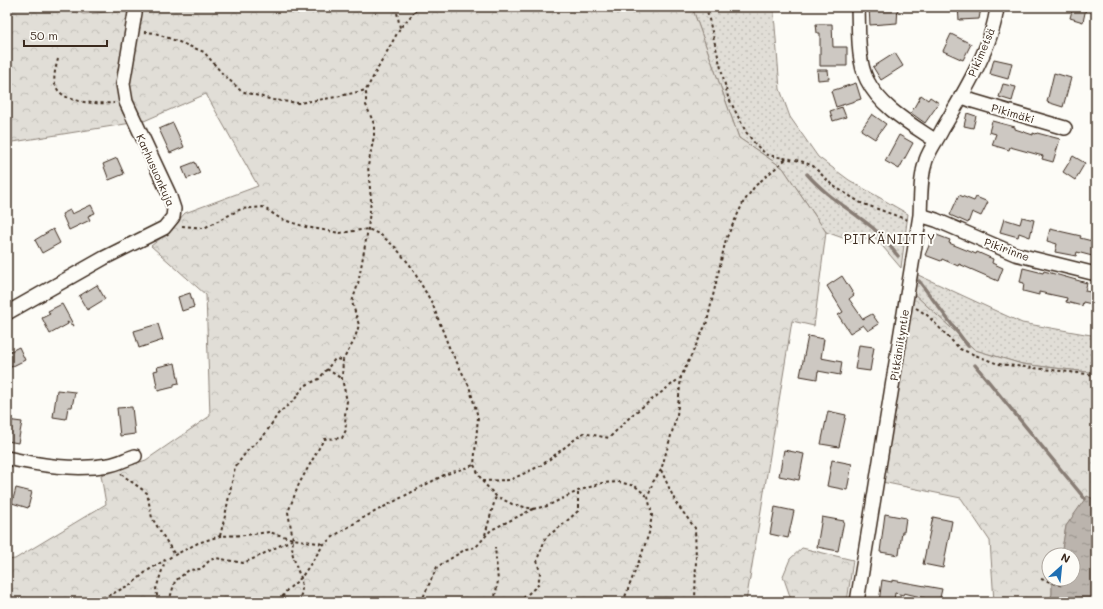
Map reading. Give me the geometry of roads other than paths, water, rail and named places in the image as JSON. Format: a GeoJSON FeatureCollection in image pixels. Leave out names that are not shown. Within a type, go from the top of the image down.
{"type":"FeatureCollection","features":[{"type":"Feature","properties":{"kind":"street","name":"Karhusuonkuja"},"geometry":{"type":"LineString","coordinates":[[7,313],[104,258],[164,228],[173,217],[174,209],[169,194],[126,102],[123,84],[136,7]]}},
{"type":"Feature","properties":{"kind":"street"},"geometry":{"type":"LineString","coordinates":[[858,7],[861,61],[866,80],[878,97],[896,114],[936,141]]}},
{"type":"Feature","properties":{"kind":"street","name":"Pikimetsä"},"geometry":{"type":"LineString","coordinates":[[962,96],[985,50],[991,33],[997,7]]}},
{"type":"Feature","properties":{"kind":"street","name":"Pitkäniityntie"},"geometry":{"type":"LineString","coordinates":[[857,602],[906,304],[922,175],[926,160],[962,96]]}},
{"type":"Feature","properties":{"kind":"street","name":"Pikimäki"},"geometry":{"type":"LineString","coordinates":[[962,96],[973,101],[1065,128]]}},
{"type":"Feature","properties":{"kind":"street","name":"Pikirinne"},"geometry":{"type":"LineString","coordinates":[[916,218],[936,220],[1015,254],[1096,274]]}},
{"type":"Feature","properties":{"kind":"street"},"geometry":{"type":"LineString","coordinates":[[7,458],[44,465],[84,467],[109,465],[135,456]]}},
{"type":"Feature","properties":{"kind":"water"},"geometry":{"type":"Polygon","coordinates":[[[1087,496],[1096,500],[1096,602],[1049,602],[1052,594],[1052,587],[1081,587],[1081,547],[1062,547],[1066,526],[1087,496]]]}},
{"type":"Feature","properties":{"kind":"waterway"},"geometry":{"type":"LineString","coordinates":[[807,174],[830,196],[873,228],[898,256]]}},
{"type":"Feature","properties":{"kind":"waterway"},"geometry":{"type":"LineString","coordinates":[[919,281],[968,346]]}},
{"type":"Feature","properties":{"kind":"waterway"},"geometry":{"type":"LineString","coordinates":[[975,365],[1085,499]]}},
{"type":"Feature","properties":{"kind":"district","name":"PITKÄNIITTY"},"geometry":{"type":"Point","coordinates":[890,238]}}]}
